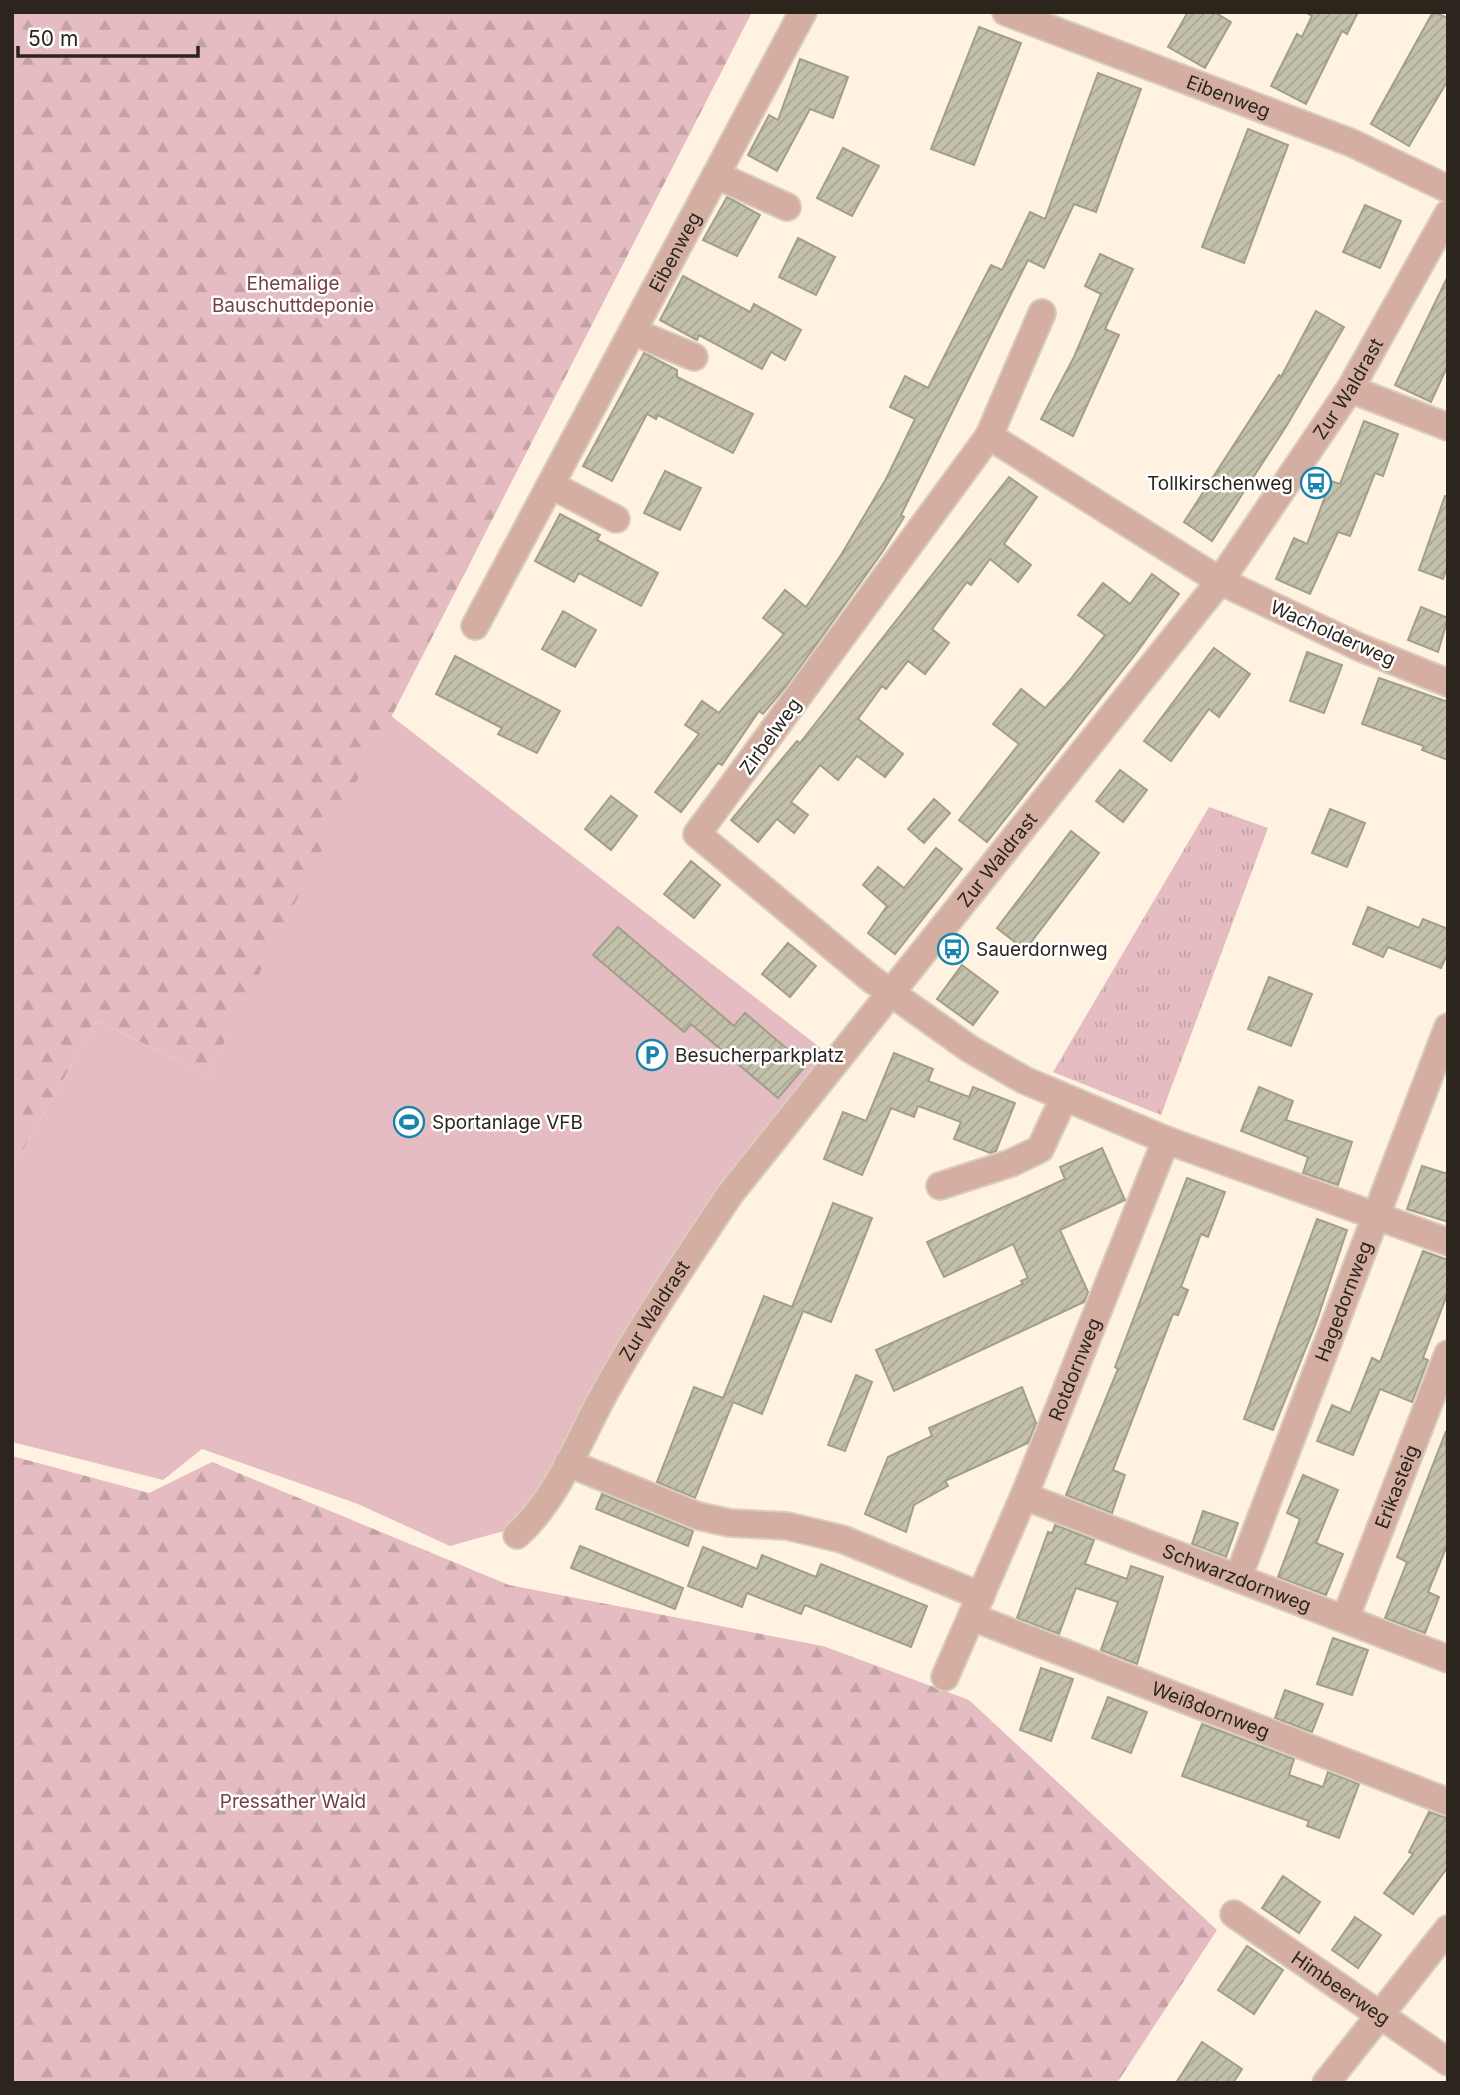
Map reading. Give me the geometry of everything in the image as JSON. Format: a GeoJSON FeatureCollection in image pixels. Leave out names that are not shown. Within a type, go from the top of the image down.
{"type":"FeatureCollection","features":[{"type":"Feature","properties":{"kind":"street","name":"Eibenweg"},"geometry":{"type":"LineString","coordinates":[[475,626],[635,332],[803,12]]}},
{"type":"Feature","properties":{"kind":"street","name":"Eibenweg"},"geometry":{"type":"LineString","coordinates":[[1006,12],[1352,143],[1448,189]]}},
{"type":"Feature","properties":{"kind":"street"},"geometry":{"type":"LineString","coordinates":[[716,175],[787,207]]}},
{"type":"Feature","properties":{"kind":"street","name":"Zur Waldrast"},"geometry":{"type":"LineString","coordinates":[[517,1535],[540,1515],[662,1295],[730,1194],[1220,581],[1350,389],[1439,251],[1448,214]]}},
{"type":"Feature","properties":{"kind":"street","name":"Zirbelweg"},"geometry":{"type":"LineString","coordinates":[[890,991],[697,834],[989,436],[1042,313]]}},
{"type":"Feature","properties":{"kind":"street"},"geometry":{"type":"LineString","coordinates":[[635,332],[694,357]]}},
{"type":"Feature","properties":{"kind":"street"},"geometry":{"type":"LineString","coordinates":[[1350,389],[1448,428]]}},
{"type":"Feature","properties":{"kind":"street"},"geometry":{"type":"LineString","coordinates":[[989,436],[1220,581]]}},
{"type":"Feature","properties":{"kind":"street"},"geometry":{"type":"LineString","coordinates":[[551,485],[616,519]]}},
{"type":"Feature","properties":{"kind":"street","name":"Wacholderweg"},"geometry":{"type":"LineString","coordinates":[[1220,581],[1359,647],[1448,683]]}},
{"type":"Feature","properties":{"kind":"street"},"geometry":{"type":"LineString","coordinates":[[890,991],[970,1049],[1064,1098],[1167,1140],[1448,1242]]}},
{"type":"Feature","properties":{"kind":"street","name":"Hagedornweg"},"geometry":{"type":"LineString","coordinates":[[1238,1577],[1448,1027]]}},
{"type":"Feature","properties":{"kind":"street"},"geometry":{"type":"LineString","coordinates":[[940,1186],[1011,1163],[1040,1149],[1064,1098]]}},
{"type":"Feature","properties":{"kind":"street","name":"Rotdornweg"},"geometry":{"type":"LineString","coordinates":[[944,1677],[1024,1496],[1167,1140]]}},
{"type":"Feature","properties":{"kind":"street","name":"Erikasteig"},"geometry":{"type":"LineString","coordinates":[[1345,1619],[1448,1353]]}},
{"type":"Feature","properties":{"kind":"street"},"geometry":{"type":"LineString","coordinates":[[568,1463],[698,1516],[730,1523],[787,1526],[842,1539],[977,1607]]}},
{"type":"Feature","properties":{"kind":"street","name":"Schwarzdornweg"},"geometry":{"type":"LineString","coordinates":[[1024,1496],[1448,1659]]}},
{"type":"Feature","properties":{"kind":"street","name":"Weißdornweg"},"geometry":{"type":"LineString","coordinates":[[977,1607],[1448,1802]]}},
{"type":"Feature","properties":{"kind":"street","name":"Himbeerweg"},"geometry":{"type":"LineString","coordinates":[[1234,1914],[1448,2062]]}},
{"type":"Feature","properties":{"kind":"street"},"geometry":{"type":"LineString","coordinates":[[1326,2083],[1448,1929]]}},
{"type":"Feature","properties":{"kind":"green space","name":"Ehemalige Bauschuttdeponie"},"geometry":{"type":"Polygon","coordinates":[[[12,12],[752,12],[208,1075],[97,1021],[12,1169],[12,12]]]}},
{"type":"Feature","properties":{"kind":"green space","name":"Sportanlage VFB"},"geometry":{"type":"Polygon","coordinates":[[[390,715],[831,1056],[518,1527],[450,1546],[358,1504],[202,1449],[163,1480],[12,1442],[12,1169],[97,1021],[208,1075],[390,715]]]}},
{"type":"Feature","properties":{"kind":"green space"},"geometry":{"type":"Polygon","coordinates":[[[1209,807],[1268,828],[1161,1115],[1053,1072],[1209,807]]]}},
{"type":"Feature","properties":{"kind":"green space","name":"Pressather Wald"},"geometry":{"type":"Polygon","coordinates":[[[12,1456],[149,1493],[212,1462],[509,1585],[823,1646],[969,1700],[1217,1930],[1117,2083],[12,2083],[12,1456]]]}},
{"type":"Feature","properties":{"kind":"building"},"geometry":{"type":"Polygon","coordinates":[[[1188,12],[1214,12],[1231,22],[1205,68],[1168,47],[1188,12]]]}},
{"type":"Feature","properties":{"kind":"building"},"geometry":{"type":"Polygon","coordinates":[[[1305,12],[1358,12],[1347,34],[1342,31],[1306,104],[1271,86],[1297,34],[1302,37],[1312,16],[1305,12]]]}},
{"type":"Feature","properties":{"kind":"building"},"geometry":{"type":"Polygon","coordinates":[[[1433,12],[1448,18],[1448,80],[1409,146],[1371,124],[1433,12]]]}},
{"type":"Feature","properties":{"kind":"building"},"geometry":{"type":"Polygon","coordinates":[[[979,27],[1021,43],[974,165],[931,149],[979,27]]]}},
{"type":"Feature","properties":{"kind":"building"},"geometry":{"type":"Polygon","coordinates":[[[800,59],[848,77],[833,118],[810,109],[777,171],[748,155],[769,115],[778,120],[800,59]]]}},
{"type":"Feature","properties":{"kind":"building"},"geometry":{"type":"Polygon","coordinates":[[[1098,73],[1141,89],[1096,212],[1074,204],[1044,268],[1028,260],[901,515],[904,517],[883,551],[788,684],[763,714],[759,711],[722,765],[718,763],[681,812],[655,792],[699,734],[685,725],[702,701],[719,713],[784,634],[763,618],[785,590],[806,607],[841,555],[886,479],[915,419],[890,407],[905,376],[928,388],[991,265],[1002,270],[1030,212],[1045,219],[1098,73]]]}},
{"type":"Feature","properties":{"kind":"building"},"geometry":{"type":"Polygon","coordinates":[[[1248,129],[1288,145],[1244,263],[1202,247],[1248,129]]]}},
{"type":"Feature","properties":{"kind":"building"},"geometry":{"type":"Polygon","coordinates":[[[843,148],[879,166],[852,216],[817,198],[843,148]]]}},
{"type":"Feature","properties":{"kind":"building"},"geometry":{"type":"Polygon","coordinates":[[[727,197],[760,215],[737,256],[703,240],[727,197]]]}},
{"type":"Feature","properties":{"kind":"building"},"geometry":{"type":"Polygon","coordinates":[[[1365,205],[1401,221],[1380,268],[1343,252],[1365,205]]]}},
{"type":"Feature","properties":{"kind":"building"},"geometry":{"type":"Polygon","coordinates":[[[798,238],[835,257],[816,295],[779,277],[798,238]]]}},
{"type":"Feature","properties":{"kind":"building"},"geometry":{"type":"Polygon","coordinates":[[[1100,254],[1133,269],[1105,329],[1119,335],[1073,436],[1041,419],[1074,357],[1101,294],[1085,286],[1100,254]]]}},
{"type":"Feature","properties":{"kind":"building"},"geometry":{"type":"Polygon","coordinates":[[[683,276],[750,312],[754,304],[801,330],[785,360],[771,352],[762,369],[699,335],[697,340],[660,320],[683,276]]]}},
{"type":"Feature","properties":{"kind":"building"},"geometry":{"type":"Polygon","coordinates":[[[1448,276],[1448,365],[1431,402],[1395,385],[1448,276]]]}},
{"type":"Feature","properties":{"kind":"building"},"geometry":{"type":"Polygon","coordinates":[[[1316,311],[1344,327],[1287,425],[1212,541],[1184,522],[1279,375],[1281,377],[1316,311]]]}},
{"type":"Feature","properties":{"kind":"building"},"geometry":{"type":"Polygon","coordinates":[[[644,353],[677,370],[677,377],[753,414],[733,453],[658,415],[656,419],[647,414],[612,481],[583,466],[644,353]]]}},
{"type":"Feature","properties":{"kind":"building"},"geometry":{"type":"Polygon","coordinates":[[[1364,421],[1398,434],[1383,476],[1375,473],[1350,536],[1338,532],[1310,594],[1276,579],[1294,538],[1307,544],[1331,481],[1340,484],[1364,421]]]}},
{"type":"Feature","properties":{"kind":"building"},"geometry":{"type":"Polygon","coordinates":[[[665,471],[701,488],[680,530],[644,513],[665,471]]]}},
{"type":"Feature","properties":{"kind":"building"},"geometry":{"type":"Polygon","coordinates":[[[1009,477],[1037,497],[1004,544],[1031,565],[1018,582],[990,559],[971,585],[967,582],[932,629],[949,643],[925,674],[908,661],[886,689],[882,686],[858,719],[903,754],[885,777],[857,756],[838,780],[820,765],[791,802],[808,815],[794,833],[777,819],[758,842],[731,820],[797,741],[800,743],[1009,477]]]}},
{"type":"Feature","properties":{"kind":"building"},"geometry":{"type":"Polygon","coordinates":[[[1445,496],[1448,497],[1448,564],[1443,579],[1419,570],[1445,496]]]}},
{"type":"Feature","properties":{"kind":"building"},"geometry":{"type":"Polygon","coordinates":[[[560,514],[600,535],[597,540],[658,573],[641,606],[579,573],[574,582],[535,561],[560,514]]]}},
{"type":"Feature","properties":{"kind":"building"},"geometry":{"type":"Polygon","coordinates":[[[1152,574],[1179,594],[1137,652],[987,842],[959,820],[1019,744],[993,724],[1021,689],[1045,708],[1070,680],[1105,635],[1078,615],[1103,583],[1130,604],[1152,574]]]}},
{"type":"Feature","properties":{"kind":"building"},"geometry":{"type":"Polygon","coordinates":[[[1421,607],[1448,618],[1438,652],[1408,640],[1421,607]]]}},
{"type":"Feature","properties":{"kind":"building"},"geometry":{"type":"Polygon","coordinates":[[[563,611],[596,630],[575,667],[542,649],[563,611]]]}},
{"type":"Feature","properties":{"kind":"building"},"geometry":{"type":"Polygon","coordinates":[[[1214,648],[1250,674],[1219,717],[1209,709],[1171,761],[1144,741],[1214,648]]]}},
{"type":"Feature","properties":{"kind":"building"},"geometry":{"type":"Polygon","coordinates":[[[1307,652],[1342,665],[1324,713],[1290,701],[1307,652]]]}},
{"type":"Feature","properties":{"kind":"building"},"geometry":{"type":"Polygon","coordinates":[[[455,656],[560,711],[537,753],[498,734],[502,728],[436,694],[455,656]]]}},
{"type":"Feature","properties":{"kind":"building"},"geometry":{"type":"Polygon","coordinates":[[[1379,678],[1448,702],[1448,760],[1422,750],[1424,746],[1362,724],[1379,678]]]}},
{"type":"Feature","properties":{"kind":"building"},"geometry":{"type":"Polygon","coordinates":[[[1120,770],[1147,790],[1123,822],[1096,801],[1120,770]]]}},
{"type":"Feature","properties":{"kind":"building"},"geometry":{"type":"Polygon","coordinates":[[[611,796],[637,816],[611,850],[585,829],[611,796]]]}},
{"type":"Feature","properties":{"kind":"building"},"geometry":{"type":"Polygon","coordinates":[[[934,799],[950,813],[924,843],[908,829],[934,799]]]}},
{"type":"Feature","properties":{"kind":"building"},"geometry":{"type":"Polygon","coordinates":[[[1330,809],[1365,823],[1347,867],[1312,853],[1330,809]]]}},
{"type":"Feature","properties":{"kind":"building"},"geometry":{"type":"Polygon","coordinates":[[[1071,831],[1099,853],[1025,950],[997,928],[1071,831]]]}},
{"type":"Feature","properties":{"kind":"building"},"geometry":{"type":"Polygon","coordinates":[[[936,848],[962,869],[895,954],[868,933],[887,906],[863,885],[878,867],[904,888],[936,848]]]}},
{"type":"Feature","properties":{"kind":"building"},"geometry":{"type":"Polygon","coordinates":[[[691,861],[720,885],[694,918],[664,894],[691,861]]]}},
{"type":"Feature","properties":{"kind":"building"},"geometry":{"type":"Polygon","coordinates":[[[1368,907],[1419,928],[1423,919],[1448,929],[1448,952],[1441,968],[1388,947],[1383,957],[1353,944],[1368,907]]]}},
{"type":"Feature","properties":{"kind":"building"},"geometry":{"type":"Polygon","coordinates":[[[618,927],[734,1026],[745,1013],[806,1065],[778,1098],[691,1024],[684,1032],[593,955],[618,927]]]}},
{"type":"Feature","properties":{"kind":"building"},"geometry":{"type":"Polygon","coordinates":[[[788,943],[816,966],[790,997],[762,974],[788,943]]]}},
{"type":"Feature","properties":{"kind":"building"},"geometry":{"type":"Polygon","coordinates":[[[962,965],[998,992],[973,1025],[937,999],[962,965]]]}},
{"type":"Feature","properties":{"kind":"building"},"geometry":{"type":"Polygon","coordinates":[[[1269,977],[1312,994],[1291,1046],[1248,1029],[1269,977]]]}},
{"type":"Feature","properties":{"kind":"building"},"geometry":{"type":"Polygon","coordinates":[[[894,1053],[933,1069],[928,1081],[969,1097],[973,1087],[1015,1103],[996,1151],[990,1153],[954,1139],[961,1122],[918,1106],[914,1117],[891,1108],[862,1175],[824,1159],[843,1112],[866,1121],[894,1053]]]}},
{"type":"Feature","properties":{"kind":"building"},"geometry":{"type":"Polygon","coordinates":[[[1259,1087],[1293,1101],[1286,1120],[1352,1142],[1338,1185],[1303,1173],[1308,1157],[1241,1131],[1259,1087]]]}},
{"type":"Feature","properties":{"kind":"building"},"geometry":{"type":"Polygon","coordinates":[[[1102,1148],[1125,1200],[1060,1230],[1088,1292],[1084,1302],[894,1391],[876,1350],[1023,1284],[1021,1281],[1028,1278],[1013,1244],[944,1277],[927,1242],[1065,1179],[1060,1167],[1102,1148]]]}},
{"type":"Feature","properties":{"kind":"building"},"geometry":{"type":"Polygon","coordinates":[[[1422,1166],[1448,1174],[1448,1222],[1407,1209],[1422,1166]]]}},
{"type":"Feature","properties":{"kind":"building"},"geometry":{"type":"Polygon","coordinates":[[[1187,1178],[1225,1192],[1208,1237],[1201,1234],[1181,1287],[1188,1290],[1178,1315],[1173,1314],[1113,1470],[1125,1475],[1112,1513],[1066,1495],[1118,1369],[1115,1367],[1187,1178]]]}},
{"type":"Feature","properties":{"kind":"building"},"geometry":{"type":"Polygon","coordinates":[[[833,1203],[872,1218],[831,1322],[803,1311],[762,1414],[733,1402],[695,1498],[657,1482],[694,1387],[723,1398],[764,1296],[792,1307],[833,1203]]]}},
{"type":"Feature","properties":{"kind":"building"},"geometry":{"type":"Polygon","coordinates":[[[1317,1219],[1347,1230],[1316,1323],[1273,1430],[1244,1419],[1317,1219]]]}},
{"type":"Feature","properties":{"kind":"building"},"geometry":{"type":"Polygon","coordinates":[[[1423,1251],[1448,1260],[1448,1292],[1423,1358],[1428,1360],[1412,1402],[1380,1389],[1353,1455],[1317,1441],[1332,1405],[1350,1413],[1372,1358],[1380,1362],[1423,1251]]]}},
{"type":"Feature","properties":{"kind":"building"},"geometry":{"type":"Polygon","coordinates":[[[856,1375],[872,1382],[845,1451],[828,1445],[856,1375]]]}},
{"type":"Feature","properties":{"kind":"building"},"geometry":{"type":"Polygon","coordinates":[[[1022,1387],[1036,1423],[1028,1443],[945,1481],[948,1486],[914,1505],[906,1532],[865,1514],[888,1457],[932,1436],[929,1428],[1022,1387]]]}},
{"type":"Feature","properties":{"kind":"building"},"geometry":{"type":"Polygon","coordinates":[[[1446,1431],[1448,1543],[1428,1592],[1439,1597],[1425,1633],[1385,1618],[1407,1562],[1397,1557],[1446,1431]]]}},
{"type":"Feature","properties":{"kind":"building"},"geometry":{"type":"Polygon","coordinates":[[[1303,1475],[1338,1490],[1316,1543],[1343,1554],[1326,1595],[1278,1577],[1300,1519],[1287,1513],[1303,1475]]]}},
{"type":"Feature","properties":{"kind":"building"},"geometry":{"type":"Polygon","coordinates":[[[602,1494],[693,1531],[688,1546],[596,1509],[602,1494]]]}},
{"type":"Feature","properties":{"kind":"building"},"geometry":{"type":"Polygon","coordinates":[[[1203,1511],[1238,1523],[1226,1557],[1192,1544],[1203,1511]]]}},
{"type":"Feature","properties":{"kind":"building"},"geometry":{"type":"Polygon","coordinates":[[[1055,1525],[1094,1540],[1085,1564],[1127,1579],[1131,1566],[1163,1577],[1137,1664],[1101,1650],[1118,1602],[1076,1588],[1059,1634],[1017,1618],[1048,1532],[1052,1533],[1055,1525]]]}},
{"type":"Feature","properties":{"kind":"building"},"geometry":{"type":"Polygon","coordinates":[[[580,1546],[683,1588],[675,1609],[571,1568],[580,1546]]]}},
{"type":"Feature","properties":{"kind":"building"},"geometry":{"type":"Polygon","coordinates":[[[703,1547],[757,1569],[762,1555],[816,1577],[821,1564],[927,1606],[911,1647],[805,1605],[801,1614],[747,1593],[742,1607],[688,1586],[703,1547]]]}},
{"type":"Feature","properties":{"kind":"building"},"geometry":{"type":"Polygon","coordinates":[[[1333,1638],[1368,1650],[1352,1695],[1317,1684],[1333,1638]]]}},
{"type":"Feature","properties":{"kind":"building"},"geometry":{"type":"Polygon","coordinates":[[[1041,1668],[1073,1679],[1051,1741],[1020,1730],[1041,1668]]]}},
{"type":"Feature","properties":{"kind":"building"},"geometry":{"type":"Polygon","coordinates":[[[1285,1690],[1323,1704],[1312,1732],[1275,1718],[1285,1690]]]}},
{"type":"Feature","properties":{"kind":"building"},"geometry":{"type":"Polygon","coordinates":[[[1108,1697],[1147,1712],[1131,1753],[1092,1738],[1108,1697]]]}},
{"type":"Feature","properties":{"kind":"building"},"geometry":{"type":"Polygon","coordinates":[[[1202,1724],[1294,1759],[1289,1775],[1323,1787],[1328,1772],[1359,1784],[1339,1838],[1307,1826],[1309,1821],[1182,1776],[1202,1724]]]}},
{"type":"Feature","properties":{"kind":"building"},"geometry":{"type":"Polygon","coordinates":[[[1429,1812],[1448,1818],[1448,1867],[1413,1914],[1384,1893],[1413,1854],[1409,1852],[1429,1812]]]}},
{"type":"Feature","properties":{"kind":"building"},"geometry":{"type":"Polygon","coordinates":[[[1283,1876],[1320,1902],[1299,1933],[1262,1908],[1283,1876]]]}},
{"type":"Feature","properties":{"kind":"building"},"geometry":{"type":"Polygon","coordinates":[[[1355,1917],[1381,1935],[1358,1968],[1332,1950],[1355,1917]]]}},
{"type":"Feature","properties":{"kind":"building"},"geometry":{"type":"Polygon","coordinates":[[[1247,1946],[1283,1970],[1254,2014],[1218,1990],[1247,1946]]]}},
{"type":"Feature","properties":{"kind":"building"},"geometry":{"type":"Polygon","coordinates":[[[1202,2042],[1242,2069],[1233,2083],[1176,2083],[1202,2042]]]}},
{"type":"Feature","properties":{"kind":"place","name":"Tollkirschenweg"},"geometry":{"type":"Point","coordinates":[1316,483]}},
{"type":"Feature","properties":{"kind":"place","name":"Sauerdornweg"},"geometry":{"type":"Point","coordinates":[953,949]}},
{"type":"Feature","properties":{"kind":"place","name":"Besucherparkplatz"},"geometry":{"type":"Point","coordinates":[652,1055]}},
{"type":"Feature","properties":{"kind":"place","name":"Sportanlage VFB"},"geometry":{"type":"Point","coordinates":[409,1122]}}]}
